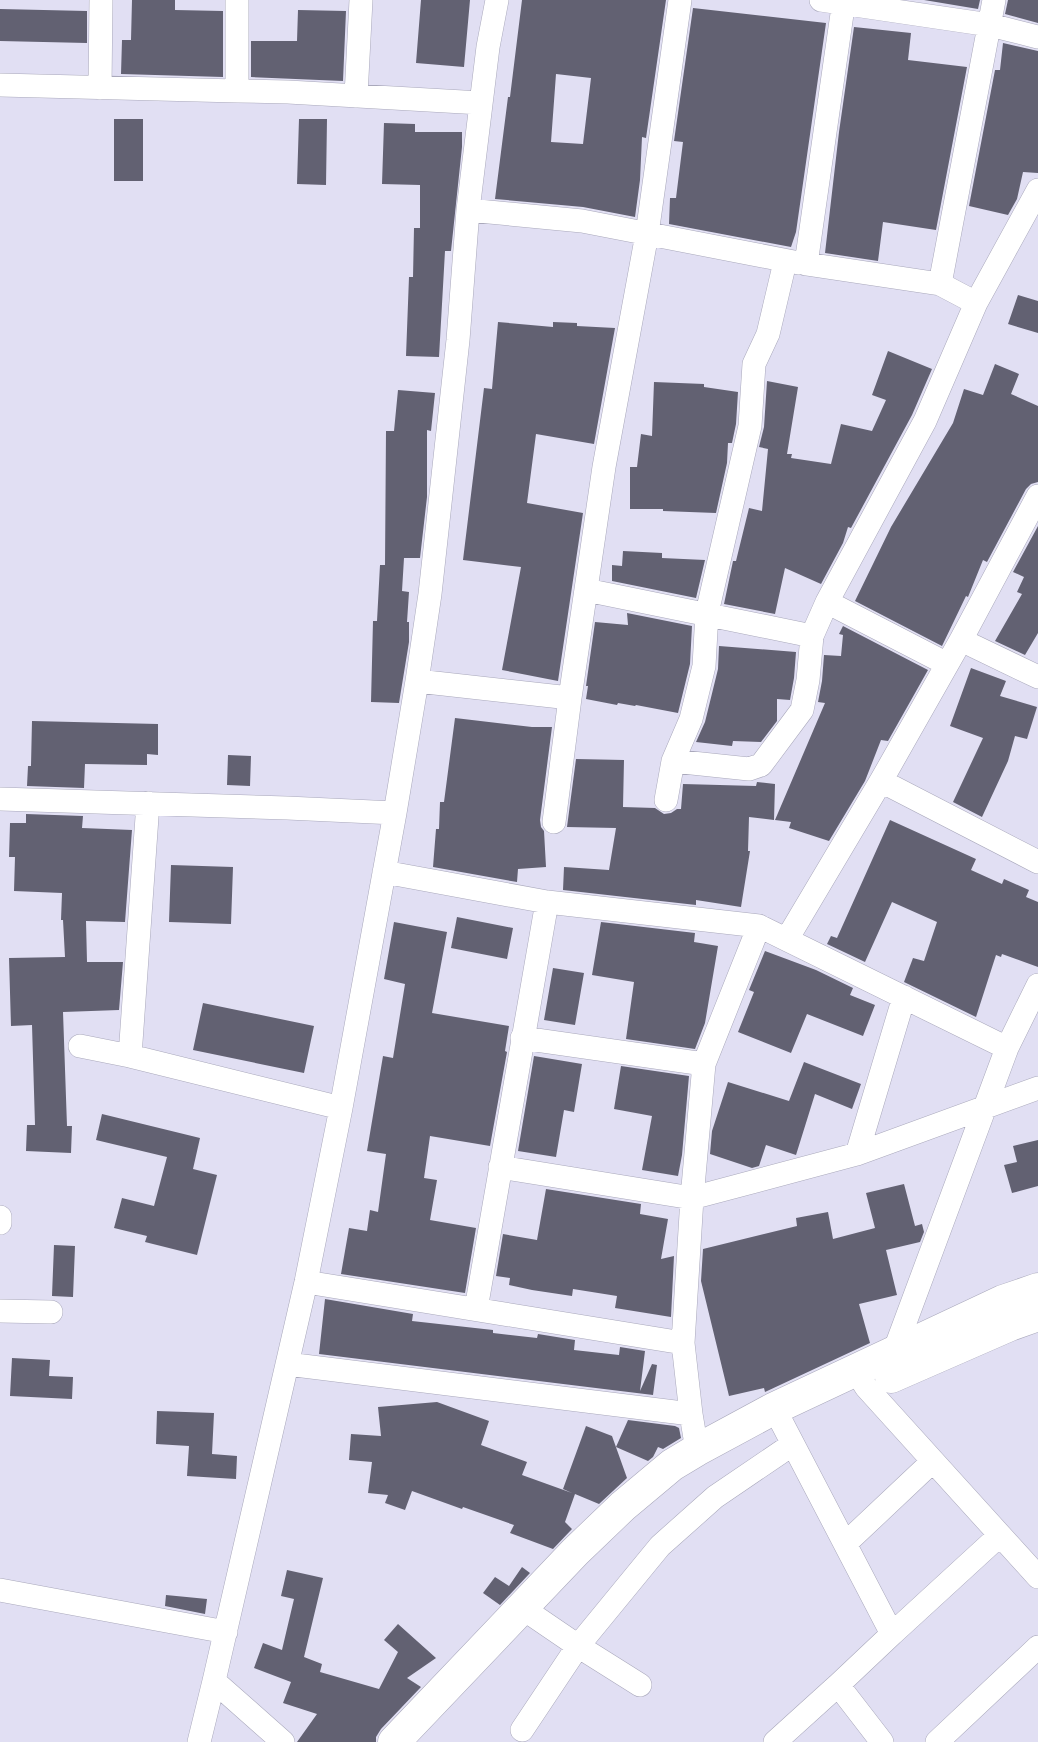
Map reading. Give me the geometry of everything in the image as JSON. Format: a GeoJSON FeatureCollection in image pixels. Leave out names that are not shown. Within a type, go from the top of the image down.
{"type":"FeatureCollection","features":[{"type":"Feature","properties":{"kind":"main road"},"geometry":{"type":"LineString","coordinates":[[899,1362],[1003,1301],[1038,1289]]}},
{"type":"Feature","properties":{"kind":"main road"},"geometry":{"type":"LineString","coordinates":[[394,1742],[575,1552],[623,1506],[672,1465],[773,1409],[861,1379],[899,1362],[1038,1315]]}},
{"type":"Feature","properties":{"kind":"main road"},"geometry":{"type":"LineString","coordinates":[[415,1742],[584,1564],[624,1526],[682,1479],[788,1434],[861,1379]]}},
{"type":"Feature","properties":{"kind":"street"},"geometry":{"type":"LineString","coordinates":[[100,88],[101,0]]}},
{"type":"Feature","properties":{"kind":"street"},"geometry":{"type":"LineString","coordinates":[[237,0],[237,91]]}},
{"type":"Feature","properties":{"kind":"street"},"geometry":{"type":"LineString","coordinates":[[356,96],[360,0]]}},
{"type":"Feature","properties":{"kind":"street"},"geometry":{"type":"LineString","coordinates":[[199,1742],[306,1282],[395,813],[430,594],[456,354],[468,210],[488,47],[497,0]]}},
{"type":"Feature","properties":{"kind":"street"},"geometry":{"type":"LineString","coordinates":[[554,822],[604,467],[647,234],[680,0]]}},
{"type":"Feature","properties":{"kind":"street"},"geometry":{"type":"LineString","coordinates":[[940,284],[994,0]]}},
{"type":"Feature","properties":{"kind":"street"},"geometry":{"type":"LineString","coordinates":[[666,800],[673,761],[691,719],[704,666],[707,613],[750,426],[754,364],[795,263],[836,1],[990,25],[1038,37]]}},
{"type":"Feature","properties":{"kind":"street"},"geometry":{"type":"LineString","coordinates":[[0,85],[237,91],[481,103]]}},
{"type":"Feature","properties":{"kind":"street"},"geometry":{"type":"LineString","coordinates":[[673,761],[749,769],[761,765],[802,710],[812,636],[827,602],[925,421],[976,303],[1038,190]]}},
{"type":"Feature","properties":{"kind":"street"},"geometry":{"type":"LineString","coordinates":[[468,210],[582,221],[795,263],[940,284],[976,303]]}},
{"type":"Feature","properties":{"kind":"street"},"geometry":{"type":"LineString","coordinates":[[787,939],[881,781],[1036,504]]}},
{"type":"Feature","properties":{"kind":"street"},"geometry":{"type":"LineString","coordinates":[[586,590],[812,636]]}},
{"type":"Feature","properties":{"kind":"street"},"geometry":{"type":"LineString","coordinates":[[827,602],[947,664]]}},
{"type":"Feature","properties":{"kind":"street"},"geometry":{"type":"LineString","coordinates":[[961,640],[1038,677]]}},
{"type":"Feature","properties":{"kind":"street"},"geometry":{"type":"LineString","coordinates":[[417,681],[570,698]]}},
{"type":"Feature","properties":{"kind":"street"},"geometry":{"type":"LineString","coordinates":[[881,781],[1038,862]]}},
{"type":"Feature","properties":{"kind":"street"},"geometry":{"type":"LineString","coordinates":[[0,799],[395,813]]}},
{"type":"Feature","properties":{"kind":"street"},"geometry":{"type":"LineString","coordinates":[[130,1056],[148,803]]}},
{"type":"Feature","properties":{"kind":"street"},"geometry":{"type":"LineString","coordinates":[[384,872],[547,902],[759,926],[1007,1048]]}},
{"type":"Feature","properties":{"kind":"street"},"geometry":{"type":"LineString","coordinates":[[476,1309],[547,902]]}},
{"type":"Feature","properties":{"kind":"street"},"geometry":{"type":"LineString","coordinates":[[697,1450],[683,1343],[704,1064],[759,926]]}},
{"type":"Feature","properties":{"kind":"street"},"geometry":{"type":"LineString","coordinates":[[899,1362],[1007,1048],[1038,985]]}},
{"type":"Feature","properties":{"kind":"street"},"geometry":{"type":"LineString","coordinates":[[856,1154],[904,997]]}},
{"type":"Feature","properties":{"kind":"street"},"geometry":{"type":"LineString","coordinates":[[522,1038],[704,1064]]}},
{"type":"Feature","properties":{"kind":"street"},"geometry":{"type":"LineString","coordinates":[[80,1046],[341,1108]]}},
{"type":"Feature","properties":{"kind":"street"},"geometry":{"type":"LineString","coordinates":[[500,1167],[692,1198],[856,1154],[1038,1087]]}},
{"type":"Feature","properties":{"kind":"street"},"geometry":{"type":"LineString","coordinates":[[0,1217],[0,1223]]}},
{"type":"Feature","properties":{"kind":"street"},"geometry":{"type":"LineString","coordinates":[[306,1282],[683,1343]]}},
{"type":"Feature","properties":{"kind":"street"},"geometry":{"type":"LineString","coordinates":[[0,1311],[51,1312]]}},
{"type":"Feature","properties":{"kind":"street"},"geometry":{"type":"LineString","coordinates":[[287,1364],[691,1414]]}},
{"type":"Feature","properties":{"kind":"street"},"geometry":{"type":"LineString","coordinates":[[861,1379],[1038,1577]]}},
{"type":"Feature","properties":{"kind":"street"},"geometry":{"type":"LineString","coordinates":[[525,1738],[578,1646],[660,1546],[788,1434],[892,1634]]}},
{"type":"Feature","properties":{"kind":"street"},"geometry":{"type":"LineString","coordinates":[[845,1544],[933,1461]]}},
{"type":"Feature","properties":{"kind":"street"},"geometry":{"type":"LineString","coordinates":[[775,1742],[1000,1535]]}},
{"type":"Feature","properties":{"kind":"street"},"geometry":{"type":"LineString","coordinates":[[0,1590],[226,1632]]}},
{"type":"Feature","properties":{"kind":"street"},"geometry":{"type":"LineString","coordinates":[[534,1616],[640,1685]]}},
{"type":"Feature","properties":{"kind":"street"},"geometry":{"type":"LineString","coordinates":[[937,1742],[1038,1647]]}},
{"type":"Feature","properties":{"kind":"street"},"geometry":{"type":"LineString","coordinates":[[214,1681],[283,1742]]}},
{"type":"Feature","properties":{"kind":"street"},"geometry":{"type":"LineString","coordinates":[[838,1685],[882,1742]]}},
{"type":"Feature","properties":{"kind":"building"},"geometry":{"type":"Polygon","coordinates":[[[132,0],[175,0],[175,10],[223,11],[223,77],[121,74],[122,40],[131,40],[132,0]]]}},
{"type":"Feature","properties":{"kind":"building"},"geometry":{"type":"Polygon","coordinates":[[[421,0],[470,0],[464,67],[416,63],[421,0]]]}},
{"type":"Feature","properties":{"kind":"building"},"geometry":{"type":"Polygon","coordinates":[[[522,0],[666,0],[646,138],[642,137],[635,217],[583,207],[495,199],[522,0]],[[556,74],[551,142],[583,144],[591,78],[556,74]]]}},
{"type":"Feature","properties":{"kind":"building"},"geometry":{"type":"Polygon","coordinates":[[[924,0],[980,0],[978,9],[924,0]]]}},
{"type":"Feature","properties":{"kind":"building"},"geometry":{"type":"Polygon","coordinates":[[[1008,0],[1038,0],[1038,23],[1005,14],[1008,0]]]}},
{"type":"Feature","properties":{"kind":"building"},"geometry":{"type":"Polygon","coordinates":[[[693,8],[826,23],[796,232],[791,247],[669,224],[670,198],[676,198],[683,142],[674,141],[693,8]]]}},
{"type":"Feature","properties":{"kind":"building"},"geometry":{"type":"Polygon","coordinates":[[[0,9],[87,11],[87,43],[0,41],[0,9]]]}},
{"type":"Feature","properties":{"kind":"building"},"geometry":{"type":"Polygon","coordinates":[[[298,10],[346,11],[343,81],[251,77],[251,41],[297,41],[298,10]]]}},
{"type":"Feature","properties":{"kind":"building"},"geometry":{"type":"Polygon","coordinates":[[[854,27],[911,33],[908,60],[967,67],[936,230],[883,222],[878,261],[825,253],[854,27]]]}},
{"type":"Feature","properties":{"kind":"building"},"geometry":{"type":"Polygon","coordinates":[[[1003,43],[1038,51],[1038,173],[1023,172],[1017,199],[1008,215],[969,206],[995,70],[1000,70],[1003,43]]]}},
{"type":"Feature","properties":{"kind":"building"},"geometry":{"type":"Polygon","coordinates":[[[114,119],[143,119],[143,181],[114,181],[114,119]]]}},
{"type":"Feature","properties":{"kind":"building"},"geometry":{"type":"Polygon","coordinates":[[[299,119],[327,119],[326,185],[297,184],[299,119]]]}},
{"type":"Feature","properties":{"kind":"building"},"geometry":{"type":"Polygon","coordinates":[[[384,123],[415,124],[415,132],[462,132],[451,251],[445,251],[439,357],[406,356],[414,228],[420,228],[420,185],[382,184],[384,123]]]}},
{"type":"Feature","properties":{"kind":"building"},"geometry":{"type":"Polygon","coordinates":[[[1018,295],[1038,301],[1038,333],[1008,324],[1018,295]]]}},
{"type":"Feature","properties":{"kind":"building"},"geometry":{"type":"Polygon","coordinates":[[[498,322],[553,327],[553,322],[577,323],[577,326],[615,328],[594,444],[536,434],[527,503],[583,513],[558,681],[502,670],[521,567],[463,560],[484,388],[492,389],[498,322]]]}},
{"type":"Feature","properties":{"kind":"building"},"geometry":{"type":"Polygon","coordinates":[[[888,351],[932,369],[912,415],[851,528],[848,527],[843,543],[821,584],[785,568],[775,614],[724,604],[733,561],[736,561],[749,508],[762,511],[768,449],[759,447],[764,427],[767,381],[798,387],[787,454],[792,454],[791,458],[831,464],[841,424],[872,431],[886,400],[872,395],[888,351]]]}},
{"type":"Feature","properties":{"kind":"building"},"geometry":{"type":"Polygon","coordinates":[[[995,364],[1019,374],[1011,394],[1038,406],[1038,482],[1026,489],[987,562],[983,560],[968,597],[966,596],[942,646],[855,601],[891,527],[953,423],[964,389],[983,395],[995,364]]]}},
{"type":"Feature","properties":{"kind":"building"},"geometry":{"type":"Polygon","coordinates":[[[654,382],[704,384],[704,387],[738,392],[736,424],[732,443],[728,443],[727,463],[716,513],[630,509],[630,467],[637,467],[641,434],[652,436],[654,382]]]}},
{"type":"Feature","properties":{"kind":"building"},"geometry":{"type":"Polygon","coordinates":[[[398,390],[435,393],[431,431],[427,430],[427,497],[420,558],[404,558],[402,591],[409,592],[409,642],[399,703],[371,702],[373,621],[377,621],[380,565],[385,565],[386,431],[394,431],[398,390]]]}},
{"type":"Feature","properties":{"kind":"building"},"geometry":{"type":"Polygon","coordinates":[[[1038,526],[1038,633],[1025,655],[995,641],[1022,594],[1017,592],[1024,577],[1013,572],[1038,526]]]}},
{"type":"Feature","properties":{"kind":"building"},"geometry":{"type":"Polygon","coordinates":[[[623,551],[662,553],[662,558],[705,560],[696,598],[612,581],[612,565],[622,566],[623,551]]]}},
{"type":"Feature","properties":{"kind":"building"},"geometry":{"type":"Polygon","coordinates":[[[627,613],[692,626],[690,664],[678,713],[586,699],[595,622],[628,625],[627,613]]]}},
{"type":"Feature","properties":{"kind":"building"},"geometry":{"type":"Polygon","coordinates":[[[843,626],[928,670],[888,741],[881,740],[865,781],[829,841],[789,828],[791,822],[775,820],[825,703],[818,702],[824,655],[841,656],[843,635],[839,634],[843,626]]]}},
{"type":"Feature","properties":{"kind":"building"},"geometry":{"type":"Polygon","coordinates":[[[719,646],[796,652],[790,700],[777,699],[777,721],[761,742],[733,741],[732,746],[696,742],[705,722],[718,669],[719,646]]]}},
{"type":"Feature","properties":{"kind":"building"},"geometry":{"type":"Polygon","coordinates":[[[971,668],[1006,681],[1000,696],[1037,707],[1027,739],[1015,736],[1008,761],[982,817],[953,802],[983,738],[950,726],[971,668]]]}},
{"type":"Feature","properties":{"kind":"building"},"geometry":{"type":"Polygon","coordinates":[[[455,718],[552,727],[540,820],[544,831],[546,867],[518,869],[517,882],[433,867],[436,829],[439,829],[440,802],[444,802],[455,718]]]}},
{"type":"Feature","properties":{"kind":"building"},"geometry":{"type":"Polygon","coordinates":[[[32,721],[158,724],[158,755],[147,754],[147,765],[85,764],[84,788],[27,786],[28,766],[31,766],[32,721]]]}},
{"type":"Feature","properties":{"kind":"building"},"geometry":{"type":"Polygon","coordinates":[[[228,755],[251,756],[250,786],[227,785],[228,755]]]}},
{"type":"Feature","properties":{"kind":"building"},"geometry":{"type":"Polygon","coordinates":[[[576,759],[624,760],[623,807],[655,808],[664,814],[681,809],[683,784],[775,784],[774,820],[749,817],[750,851],[741,907],[696,900],[696,905],[563,890],[564,867],[609,870],[616,828],[567,827],[576,759]]]}},
{"type":"Feature","properties":{"kind":"building"},"geometry":{"type":"Polygon","coordinates":[[[26,814],[83,816],[82,828],[132,830],[125,922],[86,921],[87,962],[123,962],[119,1010],[63,1012],[67,1126],[72,1126],[71,1153],[26,1151],[27,1125],[35,1125],[32,1025],[11,1026],[9,958],[65,957],[61,920],[62,893],[14,891],[15,857],[9,857],[10,823],[26,823],[26,814]]]}},
{"type":"Feature","properties":{"kind":"building"},"geometry":{"type":"Polygon","coordinates":[[[890,820],[976,859],[971,870],[1002,884],[1004,879],[1029,890],[1026,897],[1038,902],[1038,967],[1002,954],[1001,957],[996,955],[976,1017],[904,982],[913,958],[924,961],[937,922],[892,902],[865,962],[827,944],[831,936],[837,938],[890,820]]]}},
{"type":"Feature","properties":{"kind":"building"},"geometry":{"type":"Polygon","coordinates":[[[171,865],[233,867],[231,924],[169,922],[171,865]]]}},
{"type":"Feature","properties":{"kind":"building"},"geometry":{"type":"Polygon","coordinates":[[[457,917],[513,928],[507,959],[451,948],[457,917]]]}},
{"type":"Feature","properties":{"kind":"building"},"geometry":{"type":"Polygon","coordinates":[[[394,922],[447,932],[432,1013],[509,1026],[490,1146],[430,1136],[424,1178],[437,1180],[430,1220],[476,1228],[465,1293],[341,1274],[349,1228],[367,1231],[370,1210],[378,1212],[386,1154],[367,1151],[383,1056],[393,1058],[405,984],[384,979],[394,922]]]}},
{"type":"Feature","properties":{"kind":"building"},"geometry":{"type":"Polygon","coordinates":[[[601,922],[695,933],[694,942],[718,946],[705,1023],[695,1049],[626,1039],[634,982],[592,975],[601,922]]]}},
{"type":"Feature","properties":{"kind":"building"},"geometry":{"type":"Polygon","coordinates":[[[765,951],[816,970],[853,988],[850,995],[875,1005],[863,1036],[807,1014],[791,1053],[738,1032],[754,992],[749,990],[765,951]]]}},
{"type":"Feature","properties":{"kind":"building"},"geometry":{"type":"Polygon","coordinates":[[[553,968],[584,973],[575,1025],[544,1020],[553,968]]]}},
{"type":"Feature","properties":{"kind":"building"},"geometry":{"type":"Polygon","coordinates":[[[203,1003],[314,1026],[304,1073],[193,1050],[203,1003]]]}},
{"type":"Feature","properties":{"kind":"building"},"geometry":{"type":"Polygon","coordinates":[[[534,1056],[582,1064],[574,1112],[564,1110],[556,1157],[518,1151],[534,1056]]]}},
{"type":"Feature","properties":{"kind":"building"},"geometry":{"type":"Polygon","coordinates":[[[804,1062],[861,1084],[852,1109],[815,1094],[796,1155],[766,1145],[759,1166],[752,1168],[710,1154],[712,1131],[728,1082],[789,1101],[804,1062]]]}},
{"type":"Feature","properties":{"kind":"building"},"geometry":{"type":"Polygon","coordinates":[[[621,1066],[689,1076],[678,1176],[642,1170],[652,1116],[614,1109],[621,1066]]]}},
{"type":"Feature","properties":{"kind":"building"},"geometry":{"type":"Polygon","coordinates":[[[102,1114],[200,1138],[193,1169],[217,1175],[197,1255],[145,1242],[147,1236],[114,1228],[122,1198],[154,1206],[167,1157],[96,1140],[102,1114]]]}},
{"type":"Feature","properties":{"kind":"building"},"geometry":{"type":"Polygon","coordinates":[[[1038,1140],[1038,1186],[1012,1193],[1004,1165],[1017,1162],[1013,1146],[1038,1140]]]}},
{"type":"Feature","properties":{"kind":"building"},"geometry":{"type":"Polygon","coordinates":[[[904,1184],[915,1226],[922,1224],[924,1232],[920,1242],[886,1250],[897,1295],[859,1304],[870,1343],[765,1392],[764,1388],[729,1396],[701,1281],[703,1249],[797,1226],[796,1218],[828,1212],[833,1239],[875,1228],[866,1193],[904,1184]]]}},
{"type":"Feature","properties":{"kind":"building"},"geometry":{"type":"Polygon","coordinates":[[[546,1189],[641,1204],[640,1214],[668,1219],[661,1259],[674,1256],[671,1317],[615,1308],[617,1296],[573,1289],[572,1296],[532,1290],[509,1285],[510,1278],[496,1276],[503,1234],[537,1240],[546,1189]]]}},
{"type":"Feature","properties":{"kind":"building"},"geometry":{"type":"Polygon","coordinates":[[[54,1245],[75,1246],[73,1297],[52,1296],[54,1245]]]}},
{"type":"Feature","properties":{"kind":"building"},"geometry":{"type":"Polygon","coordinates":[[[325,1299],[413,1314],[412,1321],[493,1330],[493,1333],[537,1338],[538,1334],[575,1340],[574,1350],[619,1355],[620,1347],[645,1351],[640,1391],[652,1364],[657,1365],[653,1395],[319,1354],[325,1299]]]}},
{"type":"Feature","properties":{"kind":"building"},"geometry":{"type":"Polygon","coordinates":[[[12,1358],[50,1360],[49,1376],[73,1377],[72,1399],[10,1396],[12,1358]]]}},
{"type":"Feature","properties":{"kind":"building"},"geometry":{"type":"Polygon","coordinates":[[[437,1402],[489,1421],[481,1445],[527,1462],[522,1475],[572,1493],[563,1489],[586,1426],[612,1436],[627,1478],[599,1504],[575,1494],[565,1522],[572,1529],[553,1549],[510,1533],[514,1525],[412,1491],[405,1510],[385,1503],[388,1495],[368,1493],[372,1462],[349,1460],[351,1434],[381,1436],[378,1407],[437,1402]]]}},
{"type":"Feature","properties":{"kind":"building"},"geometry":{"type":"Polygon","coordinates":[[[157,1411],[214,1413],[212,1454],[237,1456],[236,1479],[187,1476],[189,1446],[156,1444],[157,1411]]]}},
{"type":"Feature","properties":{"kind":"building"},"geometry":{"type":"Polygon","coordinates":[[[628,1420],[675,1426],[679,1428],[681,1438],[663,1449],[658,1447],[648,1461],[616,1447],[628,1420]]]}},
{"type":"Feature","properties":{"kind":"building"},"geometry":{"type":"Polygon","coordinates":[[[522,1567],[530,1573],[500,1605],[483,1593],[495,1577],[509,1586],[522,1567]]]}},
{"type":"Feature","properties":{"kind":"building"},"geometry":{"type":"Polygon","coordinates":[[[287,1570],[323,1578],[304,1657],[322,1664],[320,1672],[379,1689],[398,1652],[384,1640],[398,1624],[436,1658],[407,1678],[421,1687],[381,1729],[376,1742],[297,1742],[317,1714],[283,1703],[291,1682],[254,1668],[263,1643],[282,1650],[294,1599],[281,1596],[287,1570]]]}},
{"type":"Feature","properties":{"kind":"building"},"geometry":{"type":"Polygon","coordinates":[[[166,1595],[207,1599],[205,1614],[165,1606],[166,1595]]]}}]}
